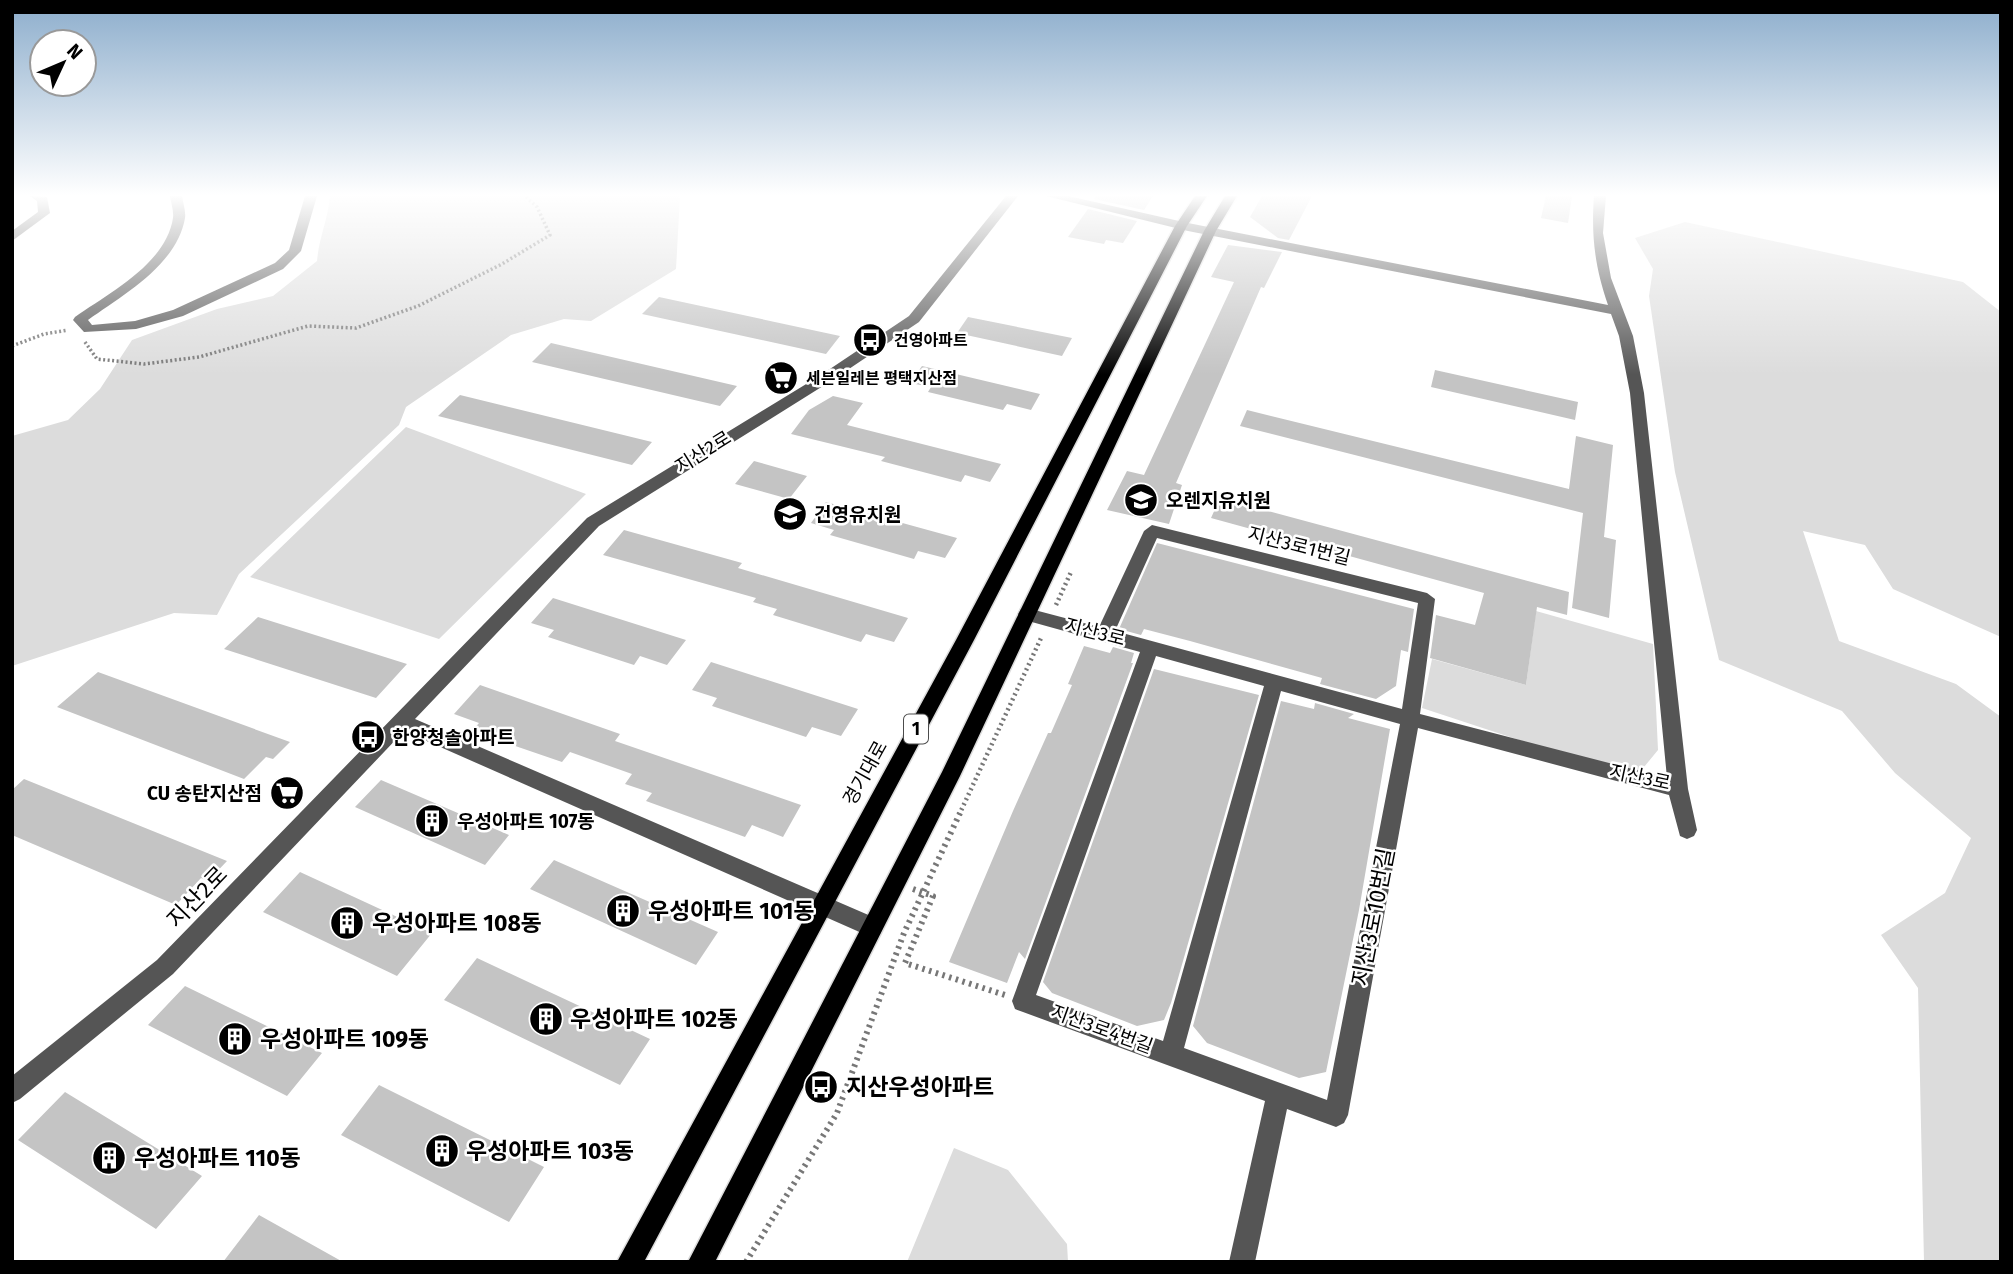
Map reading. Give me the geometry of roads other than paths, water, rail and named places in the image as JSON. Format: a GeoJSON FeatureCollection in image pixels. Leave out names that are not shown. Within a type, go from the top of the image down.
{"type":"FeatureCollection","features":[{"type":"Feature","properties":{"kind":"main road","name":"경기대로"},"geometry":{"type":"LineString","coordinates":[[630,1262],[965,640],[1166,255]]}},
{"type":"Feature","properties":{"kind":"main road"},"geometry":{"type":"LineString","coordinates":[[701,1262],[950,776],[1198,255]]}},
{"type":"Feature","properties":{"kind":"street"},"geometry":{"type":"LineString","coordinates":[[159,255],[150,267],[78,325],[89,329],[136,325],[167,316],[237,288],[279,265],[290,255]]}},
{"type":"Feature","properties":{"kind":"street","name":"지산2로"},"geometry":{"type":"LineString","coordinates":[[12,1091],[165,967],[593,522],[826,378],[914,319],[965,255]]}},
{"type":"Feature","properties":{"kind":"street"},"geometry":{"type":"LineString","coordinates":[[1334,255],[1616,311]]}},
{"type":"Feature","properties":{"kind":"street","name":"지산3로"},"geometry":{"type":"LineString","coordinates":[[1027,614],[1678,789],[1637,393],[1626,336],[1605,278],[1601,255]]}},
{"type":"Feature","properties":{"kind":"street","name":"지산3로1번길"},"geometry":{"type":"LineString","coordinates":[[1105,634],[1152,531],[1427,599],[1410,719]]}},
{"type":"Feature","properties":{"kind":"street","name":"지산3로4번길"},"geometry":{"type":"LineString","coordinates":[[1151,646],[1023,1000],[1171,1054],[1275,681]]}},
{"type":"Feature","properties":{"kind":"street","name":"지산3로10번길"},"geometry":{"type":"LineString","coordinates":[[1278,1094],[1336,1115],[1410,719]]}},
{"type":"Feature","properties":{"kind":"street"},"geometry":{"type":"LineString","coordinates":[[403,722],[872,927]]}},
{"type":"Feature","properties":{"kind":"street"},"geometry":{"type":"LineString","coordinates":[[1678,789],[1686,830]]}},
{"type":"Feature","properties":{"kind":"street"},"geometry":{"type":"LineString","coordinates":[[1171,1054],[1278,1094],[1242,1262]]}},
{"type":"Feature","properties":{"kind":"place","name":"건영아파트"},"geometry":{"type":"Point","coordinates":[870,340]}},
{"type":"Feature","properties":{"kind":"place","name":"세븐일레븐 평택지산점"},"geometry":{"type":"Point","coordinates":[781,378]}},
{"type":"Feature","properties":{"kind":"place","name":"오렌지유치원"},"geometry":{"type":"Point","coordinates":[1141,500]}},
{"type":"Feature","properties":{"kind":"place","name":"건영유치원"},"geometry":{"type":"Point","coordinates":[790,514]}},
{"type":"Feature","properties":{"kind":"place","name":"한양청솔아파트"},"geometry":{"type":"Point","coordinates":[368,737]}},
{"type":"Feature","properties":{"kind":"place","name":"CU 송탄지산점"},"geometry":{"type":"Point","coordinates":[287,793]}},
{"type":"Feature","properties":{"kind":"place","name":"우성아파트 107동"},"geometry":{"type":"Point","coordinates":[432,821]}},
{"type":"Feature","properties":{"kind":"place","name":"우성아파트 101동"},"geometry":{"type":"Point","coordinates":[623,911]}},
{"type":"Feature","properties":{"kind":"place","name":"우성아파트 108동"},"geometry":{"type":"Point","coordinates":[347,923]}},
{"type":"Feature","properties":{"kind":"place","name":"우성아파트 102동"},"geometry":{"type":"Point","coordinates":[546,1019]}},
{"type":"Feature","properties":{"kind":"place","name":"우성아파트 109동"},"geometry":{"type":"Point","coordinates":[235,1039]}},
{"type":"Feature","properties":{"kind":"place","name":"지산우성아파트"},"geometry":{"type":"Point","coordinates":[821,1087]}},
{"type":"Feature","properties":{"kind":"place","name":"우성아파트 103동"},"geometry":{"type":"Point","coordinates":[442,1151]}},
{"type":"Feature","properties":{"kind":"place","name":"우성아파트 110동"},"geometry":{"type":"Point","coordinates":[109,1158]}}]}
